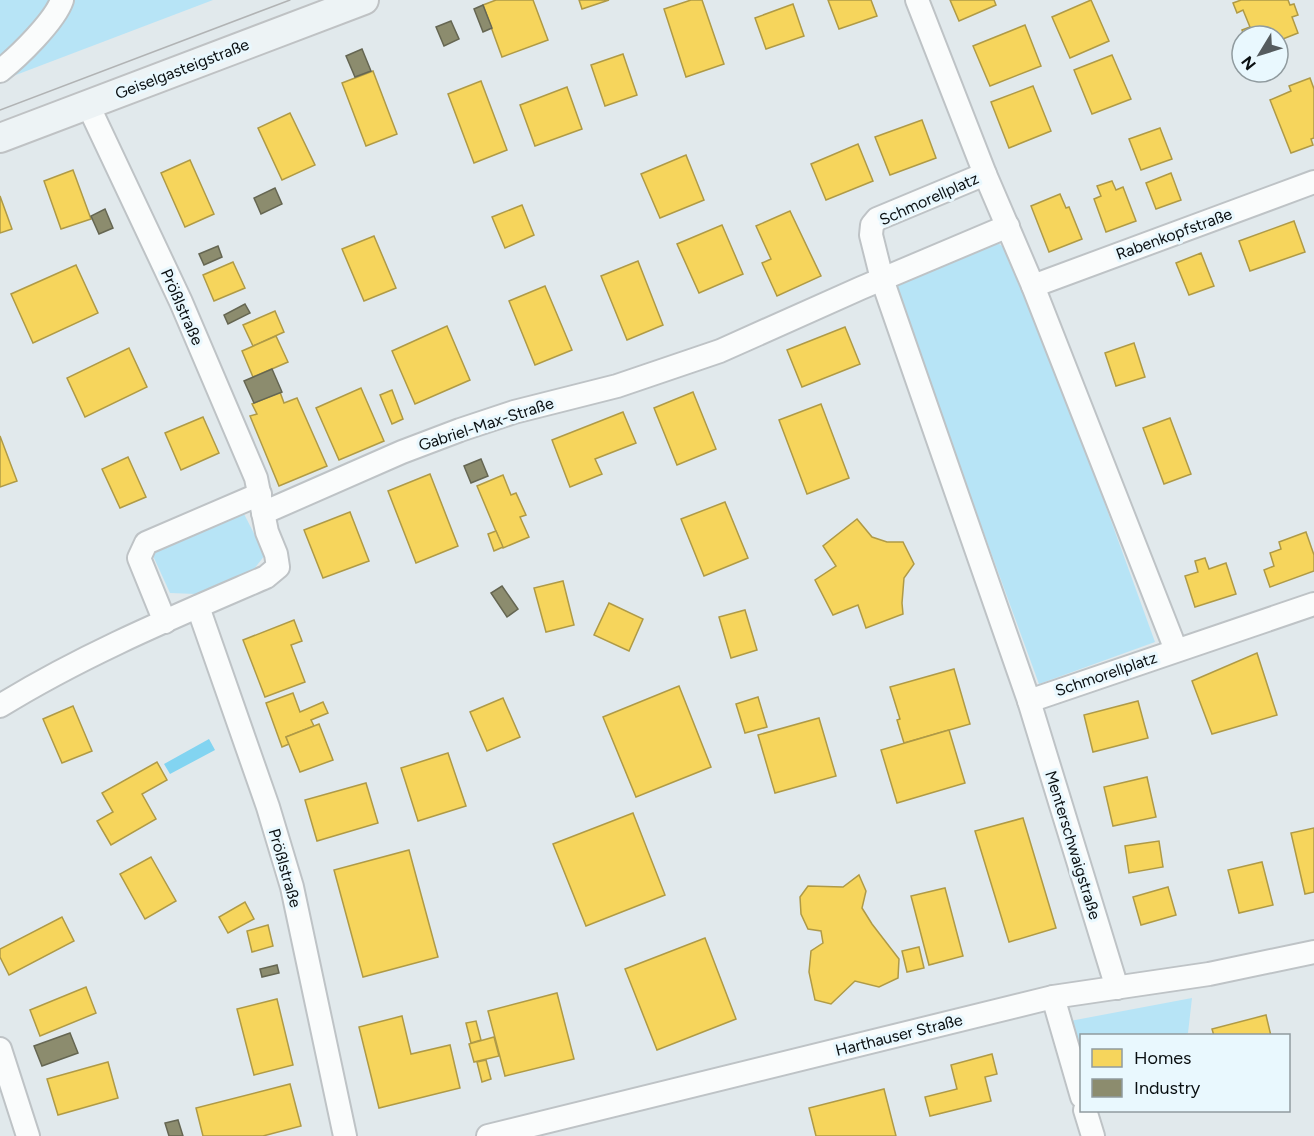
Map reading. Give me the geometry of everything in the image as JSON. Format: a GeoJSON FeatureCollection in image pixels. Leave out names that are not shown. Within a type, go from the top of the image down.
{"type":"FeatureCollection","features":[{"type":"Feature","properties":{"kind":"main road","name":"Geiselgasteigstraße"},"geometry":{"type":"LineString","coordinates":[[0,138],[364,0]]}},
{"type":"Feature","properties":{"kind":"street"},"geometry":{"type":"LineString","coordinates":[[0,71],[33,39],[59,9],[62,0]]}},
{"type":"Feature","properties":{"kind":"street"},"geometry":{"type":"LineString","coordinates":[[917,0],[985,174]]}},
{"type":"Feature","properties":{"kind":"street","name":"Prößlstraße"},"geometry":{"type":"LineString","coordinates":[[88,105],[181,302],[256,478],[262,504]]}},
{"type":"Feature","properties":{"kind":"street","name":"Schmorellplatz"},"geometry":{"type":"LineString","coordinates":[[985,174],[1033,286],[1176,650],[1029,701],[882,279],[871,235],[872,225],[877,219],[985,174]]}},
{"type":"Feature","properties":{"kind":"street","name":"Rabenkopfstraße"},"geometry":{"type":"LineString","coordinates":[[1033,286],[1314,182]]}},
{"type":"Feature","properties":{"kind":"street"},"geometry":{"type":"LineString","coordinates":[[882,279],[1008,226]]}},
{"type":"Feature","properties":{"kind":"street","name":"Gabriel-Max-Straße"},"geometry":{"type":"LineString","coordinates":[[165,622],[139,558],[146,543],[262,504],[460,430],[514,412],[617,386],[720,351],[882,279]]}},
{"type":"Feature","properties":{"kind":"street"},"geometry":{"type":"LineString","coordinates":[[0,706],[35,684],[266,577],[278,567],[276,554],[267,532],[262,504]]}},
{"type":"Feature","properties":{"kind":"street"},"geometry":{"type":"LineString","coordinates":[[1176,650],[1314,604]]}},
{"type":"Feature","properties":{"kind":"street","name":"Prößlstraße"},"geometry":{"type":"LineString","coordinates":[[198,607],[268,807],[292,887],[345,1136]]}},
{"type":"Feature","properties":{"kind":"street","name":"Menterschwaigstraße"},"geometry":{"type":"LineString","coordinates":[[1029,701],[1117,988]]}},
{"type":"Feature","properties":{"kind":"street","name":"Harthauser Straße"},"geometry":{"type":"LineString","coordinates":[[488,1136],[1053,997],[1209,974],[1314,952]]}},
{"type":"Feature","properties":{"kind":"street"},"geometry":{"type":"LineString","coordinates":[[1053,997],[1080,1089]]}},
{"type":"Feature","properties":{"kind":"street"},"geometry":{"type":"LineString","coordinates":[[0,1048],[28,1136]]}},
{"type":"Feature","properties":{"kind":"street"},"geometry":{"type":"LineString","coordinates":[[1087,1112],[1093,1136]]}},
{"type":"Feature","properties":{"kind":"shaded area"},"geometry":{"type":"Polygon","coordinates":[[[0,0],[213,0],[0,81],[0,0]]]}},
{"type":"Feature","properties":{"kind":"shaded area"},"geometry":{"type":"Polygon","coordinates":[[[998,243],[1015,256],[1155,642],[1039,684],[893,284],[998,243]]]}},
{"type":"Feature","properties":{"kind":"shaded area"},"geometry":{"type":"Polygon","coordinates":[[[241,508],[265,555],[254,569],[196,594],[170,593],[149,547],[241,508]]]}},
{"type":"Feature","properties":{"kind":"shaded area"},"geometry":{"type":"Polygon","coordinates":[[[209,739],[215,750],[170,774],[164,764],[209,739]]]}},
{"type":"Feature","properties":{"kind":"shaded area"},"geometry":{"type":"Polygon","coordinates":[[[1192,998],[1188,1033],[1080,1034],[1080,1060],[1070,1021],[1192,998]]]}},
{"type":"Feature","properties":{"kind":"building: Homes"},"geometry":{"type":"Polygon","coordinates":[[[496,0],[533,0],[548,40],[502,57],[483,5],[496,0]]]}},
{"type":"Feature","properties":{"kind":"building: Homes"},"geometry":{"type":"Polygon","coordinates":[[[579,0],[609,0],[582,9],[579,0]]]}},
{"type":"Feature","properties":{"kind":"building: Homes"},"geometry":{"type":"Polygon","coordinates":[[[691,0],[702,0],[724,64],[686,77],[664,9],[691,0]]]}},
{"type":"Feature","properties":{"kind":"building: Homes"},"geometry":{"type":"Polygon","coordinates":[[[828,0],[871,0],[877,16],[839,29],[828,0]]]}},
{"type":"Feature","properties":{"kind":"building: Homes"},"geometry":{"type":"Polygon","coordinates":[[[950,0],[994,0],[996,5],[959,21],[950,0]]]}},
{"type":"Feature","properties":{"kind":"building: Homes"},"geometry":{"type":"Polygon","coordinates":[[[1091,0],[1109,41],[1070,58],[1052,17],[1091,0]]]}},
{"type":"Feature","properties":{"kind":"building: Homes"},"geometry":{"type":"Polygon","coordinates":[[[1241,0],[1288,0],[1290,5],[1294,4],[1298,15],[1292,17],[1298,33],[1290,36],[1290,24],[1249,24],[1243,10],[1237,13],[1233,3],[1241,0]]]}},
{"type":"Feature","properties":{"kind":"building: Homes"},"geometry":{"type":"Polygon","coordinates":[[[793,4],[804,36],[766,49],[755,18],[793,4]]]}},
{"type":"Feature","properties":{"kind":"building: Homes"},"geometry":{"type":"Polygon","coordinates":[[[1025,25],[1041,66],[990,86],[973,46],[1025,25]]]}},
{"type":"Feature","properties":{"kind":"building: Homes"},"geometry":{"type":"Polygon","coordinates":[[[623,54],[637,95],[605,106],[591,65],[623,54]]]}},
{"type":"Feature","properties":{"kind":"building: Homes"},"geometry":{"type":"Polygon","coordinates":[[[1112,55],[1131,99],[1092,114],[1074,70],[1112,55]]]}},
{"type":"Feature","properties":{"kind":"building: Homes"},"geometry":{"type":"Polygon","coordinates":[[[373,71],[397,134],[366,146],[342,83],[373,71]]]}},
{"type":"Feature","properties":{"kind":"building: Homes"},"geometry":{"type":"Polygon","coordinates":[[[1310,78],[1314,89],[1314,138],[1311,139],[1313,145],[1291,153],[1270,100],[1291,91],[1289,86],[1310,78]]]}},
{"type":"Feature","properties":{"kind":"building: Homes"},"geometry":{"type":"Polygon","coordinates":[[[481,81],[507,150],[474,163],[448,94],[481,81]]]}},
{"type":"Feature","properties":{"kind":"building: Homes"},"geometry":{"type":"Polygon","coordinates":[[[1033,86],[1051,131],[1009,148],[991,102],[1033,86]]]}},
{"type":"Feature","properties":{"kind":"building: Homes"},"geometry":{"type":"Polygon","coordinates":[[[567,87],[582,129],[535,146],[520,105],[567,87]]]}},
{"type":"Feature","properties":{"kind":"building: Homes"},"geometry":{"type":"Polygon","coordinates":[[[290,113],[315,165],[282,180],[258,128],[290,113]]]}},
{"type":"Feature","properties":{"kind":"building: Homes"},"geometry":{"type":"Polygon","coordinates":[[[922,120],[936,158],[890,175],[875,137],[922,120]]]}},
{"type":"Feature","properties":{"kind":"building: Homes"},"geometry":{"type":"Polygon","coordinates":[[[1160,128],[1172,159],[1141,170],[1129,139],[1160,128]]]}},
{"type":"Feature","properties":{"kind":"building: Homes"},"geometry":{"type":"Polygon","coordinates":[[[858,144],[873,181],[826,200],[811,164],[858,144]]]}},
{"type":"Feature","properties":{"kind":"building: Homes"},"geometry":{"type":"Polygon","coordinates":[[[686,155],[704,200],[660,218],[641,174],[686,155]]]}},
{"type":"Feature","properties":{"kind":"building: Homes"},"geometry":{"type":"Polygon","coordinates":[[[190,160],[214,214],[185,227],[161,173],[190,160]]]}},
{"type":"Feature","properties":{"kind":"building: Homes"},"geometry":{"type":"Polygon","coordinates":[[[73,170],[91,219],[61,229],[44,181],[73,170]]]}},
{"type":"Feature","properties":{"kind":"building: Homes"},"geometry":{"type":"Polygon","coordinates":[[[1171,173],[1181,200],[1156,209],[1146,183],[1171,173]]]}},
{"type":"Feature","properties":{"kind":"building: Homes"},"geometry":{"type":"Polygon","coordinates":[[[1112,181],[1116,190],[1123,187],[1136,221],[1106,232],[1094,199],[1101,196],[1097,186],[1112,181]]]}},
{"type":"Feature","properties":{"kind":"building: Homes"},"geometry":{"type":"Polygon","coordinates":[[[1060,194],[1066,208],[1069,207],[1082,239],[1049,252],[1031,206],[1060,194]]]}},
{"type":"Feature","properties":{"kind":"building: Homes"},"geometry":{"type":"Polygon","coordinates":[[[0,196],[12,229],[0,233],[0,196]]]}},
{"type":"Feature","properties":{"kind":"building: Homes"},"geometry":{"type":"Polygon","coordinates":[[[522,205],[534,235],[505,248],[492,217],[522,205]]]}},
{"type":"Feature","properties":{"kind":"building: Homes"},"geometry":{"type":"Polygon","coordinates":[[[790,211],[821,276],[777,296],[762,263],[771,259],[756,226],[790,211]]]}},
{"type":"Feature","properties":{"kind":"building: Homes"},"geometry":{"type":"Polygon","coordinates":[[[1294,221],[1305,252],[1250,271],[1239,241],[1294,221]]]}},
{"type":"Feature","properties":{"kind":"building: Homes"},"geometry":{"type":"Polygon","coordinates":[[[722,225],[743,274],[699,293],[677,244],[722,225]]]}},
{"type":"Feature","properties":{"kind":"building: Homes"},"geometry":{"type":"Polygon","coordinates":[[[374,236],[396,288],[364,301],[342,249],[374,236]]]}},
{"type":"Feature","properties":{"kind":"building: Homes"},"geometry":{"type":"Polygon","coordinates":[[[1201,253],[1214,286],[1189,295],[1176,263],[1201,253]]]}},
{"type":"Feature","properties":{"kind":"building: Homes"},"geometry":{"type":"Polygon","coordinates":[[[638,261],[663,325],[627,340],[601,276],[638,261]]]}},
{"type":"Feature","properties":{"kind":"building: Homes"},"geometry":{"type":"Polygon","coordinates":[[[233,262],[245,288],[214,301],[203,275],[233,262]]]}},
{"type":"Feature","properties":{"kind":"building: Homes"},"geometry":{"type":"Polygon","coordinates":[[[76,265],[98,313],[33,343],[11,294],[76,265]]]}},
{"type":"Feature","properties":{"kind":"building: Homes"},"geometry":{"type":"Polygon","coordinates":[[[545,286],[572,350],[535,365],[509,301],[545,286]]]}},
{"type":"Feature","properties":{"kind":"building: Homes"},"geometry":{"type":"Polygon","coordinates":[[[275,311],[284,332],[253,346],[243,325],[275,311]]]}},
{"type":"Feature","properties":{"kind":"building: Homes"},"geometry":{"type":"Polygon","coordinates":[[[447,326],[470,380],[415,404],[392,351],[447,326]]]}},
{"type":"Feature","properties":{"kind":"building: Homes"},"geometry":{"type":"Polygon","coordinates":[[[845,327],[860,364],[802,387],[787,350],[845,327]]]}},
{"type":"Feature","properties":{"kind":"building: Homes"},"geometry":{"type":"Polygon","coordinates":[[[276,336],[288,362],[253,377],[242,351],[276,336]]]}},
{"type":"Feature","properties":{"kind":"building: Homes"},"geometry":{"type":"Polygon","coordinates":[[[1134,343],[1145,377],[1116,386],[1105,353],[1134,343]]]}},
{"type":"Feature","properties":{"kind":"building: Homes"},"geometry":{"type":"Polygon","coordinates":[[[129,348],[147,387],[85,417],[67,378],[129,348]]]}},
{"type":"Feature","properties":{"kind":"building: Homes"},"geometry":{"type":"Polygon","coordinates":[[[361,388],[384,441],[339,460],[316,408],[361,388]]]}},
{"type":"Feature","properties":{"kind":"building: Homes"},"geometry":{"type":"Polygon","coordinates":[[[392,390],[403,419],[392,424],[380,395],[392,390]]]}},
{"type":"Feature","properties":{"kind":"building: Homes"},"geometry":{"type":"Polygon","coordinates":[[[280,392],[284,403],[297,398],[327,466],[279,486],[250,416],[257,414],[252,404],[280,392]]]}},
{"type":"Feature","properties":{"kind":"building: Homes"},"geometry":{"type":"Polygon","coordinates":[[[693,392],[716,449],[677,465],[654,408],[693,392]]]}},
{"type":"Feature","properties":{"kind":"building: Homes"},"geometry":{"type":"Polygon","coordinates":[[[821,404],[849,478],[807,494],[779,420],[821,404]]]}},
{"type":"Feature","properties":{"kind":"building: Homes"},"geometry":{"type":"Polygon","coordinates":[[[623,412],[636,443],[595,459],[602,474],[570,487],[552,440],[623,412]]]}},
{"type":"Feature","properties":{"kind":"building: Homes"},"geometry":{"type":"Polygon","coordinates":[[[203,417],[219,453],[181,470],[165,433],[203,417]]]}},
{"type":"Feature","properties":{"kind":"building: Homes"},"geometry":{"type":"Polygon","coordinates":[[[1170,418],[1191,474],[1164,484],[1143,428],[1170,418]]]}},
{"type":"Feature","properties":{"kind":"building: Homes"},"geometry":{"type":"Polygon","coordinates":[[[0,436],[17,481],[0,487],[0,436]]]}},
{"type":"Feature","properties":{"kind":"building: Homes"},"geometry":{"type":"Polygon","coordinates":[[[128,457],[146,497],[120,508],[102,469],[128,457]]]}},
{"type":"Feature","properties":{"kind":"building: Homes"},"geometry":{"type":"Polygon","coordinates":[[[430,474],[458,546],[416,563],[388,491],[430,474]]]}},
{"type":"Feature","properties":{"kind":"building: Homes"},"geometry":{"type":"Polygon","coordinates":[[[503,475],[511,495],[516,493],[526,515],[520,517],[529,537],[503,548],[477,486],[503,475]]]}},
{"type":"Feature","properties":{"kind":"building: Homes"},"geometry":{"type":"Polygon","coordinates":[[[725,502],[748,558],[704,576],[681,519],[725,502]]]}},
{"type":"Feature","properties":{"kind":"building: Homes"},"geometry":{"type":"Polygon","coordinates":[[[350,512],[369,561],[323,578],[304,530],[350,512]]]}},
{"type":"Feature","properties":{"kind":"building: Homes"},"geometry":{"type":"Polygon","coordinates":[[[857,519],[872,537],[887,542],[903,542],[914,564],[904,578],[903,614],[866,628],[858,605],[833,615],[815,580],[836,566],[823,546],[857,519]]]}},
{"type":"Feature","properties":{"kind":"building: Homes"},"geometry":{"type":"Polygon","coordinates":[[[496,531],[503,547],[494,551],[488,534],[496,531]]]}},
{"type":"Feature","properties":{"kind":"building: Homes"},"geometry":{"type":"Polygon","coordinates":[[[1306,532],[1314,555],[1314,571],[1270,587],[1264,570],[1274,566],[1270,553],[1281,549],[1279,542],[1306,532]]]}},
{"type":"Feature","properties":{"kind":"building: Homes"},"geometry":{"type":"Polygon","coordinates":[[[1205,558],[1209,569],[1226,563],[1236,594],[1195,607],[1185,576],[1198,572],[1195,561],[1205,558]]]}},
{"type":"Feature","properties":{"kind":"building: Homes"},"geometry":{"type":"Polygon","coordinates":[[[563,581],[574,625],[546,632],[534,588],[563,581]]]}},
{"type":"Feature","properties":{"kind":"building: Homes"},"geometry":{"type":"Polygon","coordinates":[[[609,603],[643,619],[629,651],[594,635],[609,603]]]}},
{"type":"Feature","properties":{"kind":"building: Homes"},"geometry":{"type":"Polygon","coordinates":[[[745,610],[757,650],[731,658],[719,617],[745,610]]]}},
{"type":"Feature","properties":{"kind":"building: Homes"},"geometry":{"type":"Polygon","coordinates":[[[294,620],[302,641],[291,645],[305,682],[265,697],[243,640],[294,620]]]}},
{"type":"Feature","properties":{"kind":"building: Homes"},"geometry":{"type":"Polygon","coordinates":[[[1257,653],[1277,715],[1212,734],[1192,681],[1257,653]]]}},
{"type":"Feature","properties":{"kind":"building: Homes"},"geometry":{"type":"Polygon","coordinates":[[[954,669],[970,724],[904,743],[897,720],[900,719],[890,687],[954,669]]]}},
{"type":"Feature","properties":{"kind":"building: Homes"},"geometry":{"type":"Polygon","coordinates":[[[679,686],[711,767],[636,797],[603,717],[679,686]]]}},
{"type":"Feature","properties":{"kind":"building: Homes"},"geometry":{"type":"Polygon","coordinates":[[[293,693],[300,712],[323,702],[328,713],[311,720],[314,726],[286,737],[289,744],[282,747],[266,703],[293,693]]]}},
{"type":"Feature","properties":{"kind":"building: Homes"},"geometry":{"type":"Polygon","coordinates":[[[758,697],[767,727],[745,733],[736,704],[758,697]]]}},
{"type":"Feature","properties":{"kind":"building: Homes"},"geometry":{"type":"Polygon","coordinates":[[[503,698],[520,737],[487,751],[470,712],[503,698]]]}},
{"type":"Feature","properties":{"kind":"building: Homes"},"geometry":{"type":"Polygon","coordinates":[[[1138,701],[1148,738],[1093,752],[1084,715],[1138,701]]]}},
{"type":"Feature","properties":{"kind":"building: Homes"},"geometry":{"type":"Polygon","coordinates":[[[73,706],[92,751],[62,763],[43,719],[73,706]]]}},
{"type":"Feature","properties":{"kind":"building: Homes"},"geometry":{"type":"Polygon","coordinates":[[[819,718],[836,776],[775,793],[758,735],[819,718]]]}},
{"type":"Feature","properties":{"kind":"building: Homes"},"geometry":{"type":"Polygon","coordinates":[[[319,724],[333,760],[300,772],[286,737],[319,724]]]}},
{"type":"Feature","properties":{"kind":"building: Homes"},"geometry":{"type":"Polygon","coordinates":[[[949,730],[965,783],[897,803],[881,750],[949,730]]]}},
{"type":"Feature","properties":{"kind":"building: Homes"},"geometry":{"type":"Polygon","coordinates":[[[448,753],[466,806],[418,821],[401,768],[448,753]]]}},
{"type":"Feature","properties":{"kind":"building: Homes"},"geometry":{"type":"Polygon","coordinates":[[[157,762],[167,780],[142,794],[156,819],[111,845],[97,821],[113,812],[102,793],[157,762]]]}},
{"type":"Feature","properties":{"kind":"building: Homes"},"geometry":{"type":"Polygon","coordinates":[[[1147,777],[1156,817],[1113,826],[1104,787],[1147,777]]]}},
{"type":"Feature","properties":{"kind":"building: Homes"},"geometry":{"type":"Polygon","coordinates":[[[366,783],[378,823],[317,841],[305,800],[366,783]]]}},
{"type":"Feature","properties":{"kind":"building: Homes"},"geometry":{"type":"Polygon","coordinates":[[[633,813],[665,895],[586,926],[553,844],[633,813]]]}},
{"type":"Feature","properties":{"kind":"building: Homes"},"geometry":{"type":"Polygon","coordinates":[[[1023,818],[1056,928],[1009,942],[975,831],[1023,818]]]}},
{"type":"Feature","properties":{"kind":"building: Homes"},"geometry":{"type":"Polygon","coordinates":[[[1314,828],[1314,892],[1305,894],[1291,833],[1314,828]]]}},
{"type":"Feature","properties":{"kind":"building: Homes"},"geometry":{"type":"Polygon","coordinates":[[[1159,841],[1163,867],[1129,873],[1125,846],[1159,841]]]}},
{"type":"Feature","properties":{"kind":"building: Homes"},"geometry":{"type":"Polygon","coordinates":[[[409,850],[438,957],[363,977],[334,870],[409,850]]]}},
{"type":"Feature","properties":{"kind":"building: Homes"},"geometry":{"type":"Polygon","coordinates":[[[151,857],[176,901],[145,919],[120,874],[151,857]]]}},
{"type":"Feature","properties":{"kind":"building: Homes"},"geometry":{"type":"Polygon","coordinates":[[[1262,862],[1273,905],[1239,913],[1228,870],[1262,862]]]}},
{"type":"Feature","properties":{"kind":"building: Homes"},"geometry":{"type":"Polygon","coordinates":[[[859,875],[866,891],[862,908],[899,959],[898,978],[879,987],[855,981],[831,1004],[815,1000],[809,972],[811,951],[823,943],[821,931],[808,929],[801,914],[800,897],[808,886],[843,887],[859,875]]]}},
{"type":"Feature","properties":{"kind":"building: Homes"},"geometry":{"type":"Polygon","coordinates":[[[1168,887],[1176,915],[1141,925],[1133,897],[1168,887]]]}},
{"type":"Feature","properties":{"kind":"building: Homes"},"geometry":{"type":"Polygon","coordinates":[[[945,888],[963,956],[929,965],[911,896],[945,888]]]}},
{"type":"Feature","properties":{"kind":"building: Homes"},"geometry":{"type":"Polygon","coordinates":[[[245,902],[254,919],[228,933],[219,917],[245,902]]]}},
{"type":"Feature","properties":{"kind":"building: Homes"},"geometry":{"type":"Polygon","coordinates":[[[62,917],[74,941],[9,975],[0,957],[0,949],[62,917]]]}},
{"type":"Feature","properties":{"kind":"building: Homes"},"geometry":{"type":"Polygon","coordinates":[[[268,925],[273,946],[252,952],[247,931],[268,925]]]}},
{"type":"Feature","properties":{"kind":"building: Homes"},"geometry":{"type":"Polygon","coordinates":[[[705,938],[736,1019],[657,1050],[625,969],[705,938]]]}},
{"type":"Feature","properties":{"kind":"building: Homes"},"geometry":{"type":"Polygon","coordinates":[[[919,947],[924,968],[907,972],[902,951],[919,947]]]}},
{"type":"Feature","properties":{"kind":"building: Homes"},"geometry":{"type":"Polygon","coordinates":[[[86,987],[96,1013],[40,1036],[30,1010],[86,987]]]}},
{"type":"Feature","properties":{"kind":"building: Homes"},"geometry":{"type":"Polygon","coordinates":[[[557,993],[574,1059],[505,1076],[488,1011],[557,993]]]}},
{"type":"Feature","properties":{"kind":"building: Homes"},"geometry":{"type":"Polygon","coordinates":[[[277,999],[293,1065],[254,1075],[237,1009],[277,999]]]}},
{"type":"Feature","properties":{"kind":"building: Homes"},"geometry":{"type":"Polygon","coordinates":[[[1266,1015],[1271,1034],[1213,1034],[1212,1029],[1266,1015]]]}},
{"type":"Feature","properties":{"kind":"building: Homes"},"geometry":{"type":"Polygon","coordinates":[[[402,1016],[411,1054],[450,1045],[460,1088],[379,1108],[359,1027],[402,1016]]]}},
{"type":"Feature","properties":{"kind":"building: Homes"},"geometry":{"type":"Polygon","coordinates":[[[476,1021],[481,1040],[471,1043],[466,1023],[476,1021]]]}},
{"type":"Feature","properties":{"kind":"building: Homes"},"geometry":{"type":"Polygon","coordinates":[[[494,1037],[499,1056],[474,1062],[469,1044],[494,1037]]]}},
{"type":"Feature","properties":{"kind":"building: Homes"},"geometry":{"type":"Polygon","coordinates":[[[992,1054],[997,1074],[985,1077],[991,1101],[930,1116],[925,1097],[957,1089],[951,1065],[992,1054]]]}},
{"type":"Feature","properties":{"kind":"building: Homes"},"geometry":{"type":"Polygon","coordinates":[[[486,1060],[491,1079],[482,1082],[477,1062],[486,1060]]]}},
{"type":"Feature","properties":{"kind":"building: Homes"},"geometry":{"type":"Polygon","coordinates":[[[108,1062],[118,1098],[58,1115],[47,1079],[108,1062]]]}},
{"type":"Feature","properties":{"kind":"building: Homes"},"geometry":{"type":"Polygon","coordinates":[[[290,1084],[301,1126],[263,1136],[203,1136],[196,1108],[290,1084]]]}},
{"type":"Feature","properties":{"kind":"building: Homes"},"geometry":{"type":"Polygon","coordinates":[[[884,1089],[896,1136],[816,1136],[809,1108],[884,1089]]]}},
{"type":"Feature","properties":{"kind":"building: Industry"},"geometry":{"type":"Polygon","coordinates":[[[483,5],[492,28],[483,32],[474,9],[483,5]]]}},
{"type":"Feature","properties":{"kind":"building: Industry"},"geometry":{"type":"Polygon","coordinates":[[[451,21],[459,39],[444,46],[436,27],[451,21]]]}},
{"type":"Feature","properties":{"kind":"building: Industry"},"geometry":{"type":"Polygon","coordinates":[[[362,49],[371,71],[355,77],[346,56],[362,49]]]}},
{"type":"Feature","properties":{"kind":"building: Industry"},"geometry":{"type":"Polygon","coordinates":[[[275,188],[282,204],[261,214],[254,198],[275,188]]]}},
{"type":"Feature","properties":{"kind":"building: Industry"},"geometry":{"type":"Polygon","coordinates":[[[105,209],[113,228],[99,234],[91,216],[105,209]]]}},
{"type":"Feature","properties":{"kind":"building: Industry"},"geometry":{"type":"Polygon","coordinates":[[[218,246],[222,257],[204,265],[199,254],[218,246]]]}},
{"type":"Feature","properties":{"kind":"building: Industry"},"geometry":{"type":"Polygon","coordinates":[[[245,304],[250,313],[228,324],[224,315],[245,304]]]}},
{"type":"Feature","properties":{"kind":"building: Industry"},"geometry":{"type":"Polygon","coordinates":[[[272,369],[282,392],[254,403],[244,381],[272,369]]]}},
{"type":"Feature","properties":{"kind":"building: Industry"},"geometry":{"type":"Polygon","coordinates":[[[481,459],[488,476],[471,483],[464,466],[481,459]]]}},
{"type":"Feature","properties":{"kind":"building: Industry"},"geometry":{"type":"Polygon","coordinates":[[[502,586],[518,609],[507,617],[491,593],[502,586]]]}},
{"type":"Feature","properties":{"kind":"building: Industry"},"geometry":{"type":"Polygon","coordinates":[[[277,965],[279,973],[262,977],[260,969],[277,965]]]}},
{"type":"Feature","properties":{"kind":"building: Industry"},"geometry":{"type":"Polygon","coordinates":[[[70,1033],[78,1053],[42,1066],[34,1046],[70,1033]]]}},
{"type":"Feature","properties":{"kind":"building: Industry"},"geometry":{"type":"Polygon","coordinates":[[[178,1120],[183,1136],[169,1136],[165,1123],[178,1120]]]}},
{"type":"Feature","properties":{"kind":"tram line"},"geometry":{"type":"LineString","coordinates":[[0,110],[290,0]]}}]}
